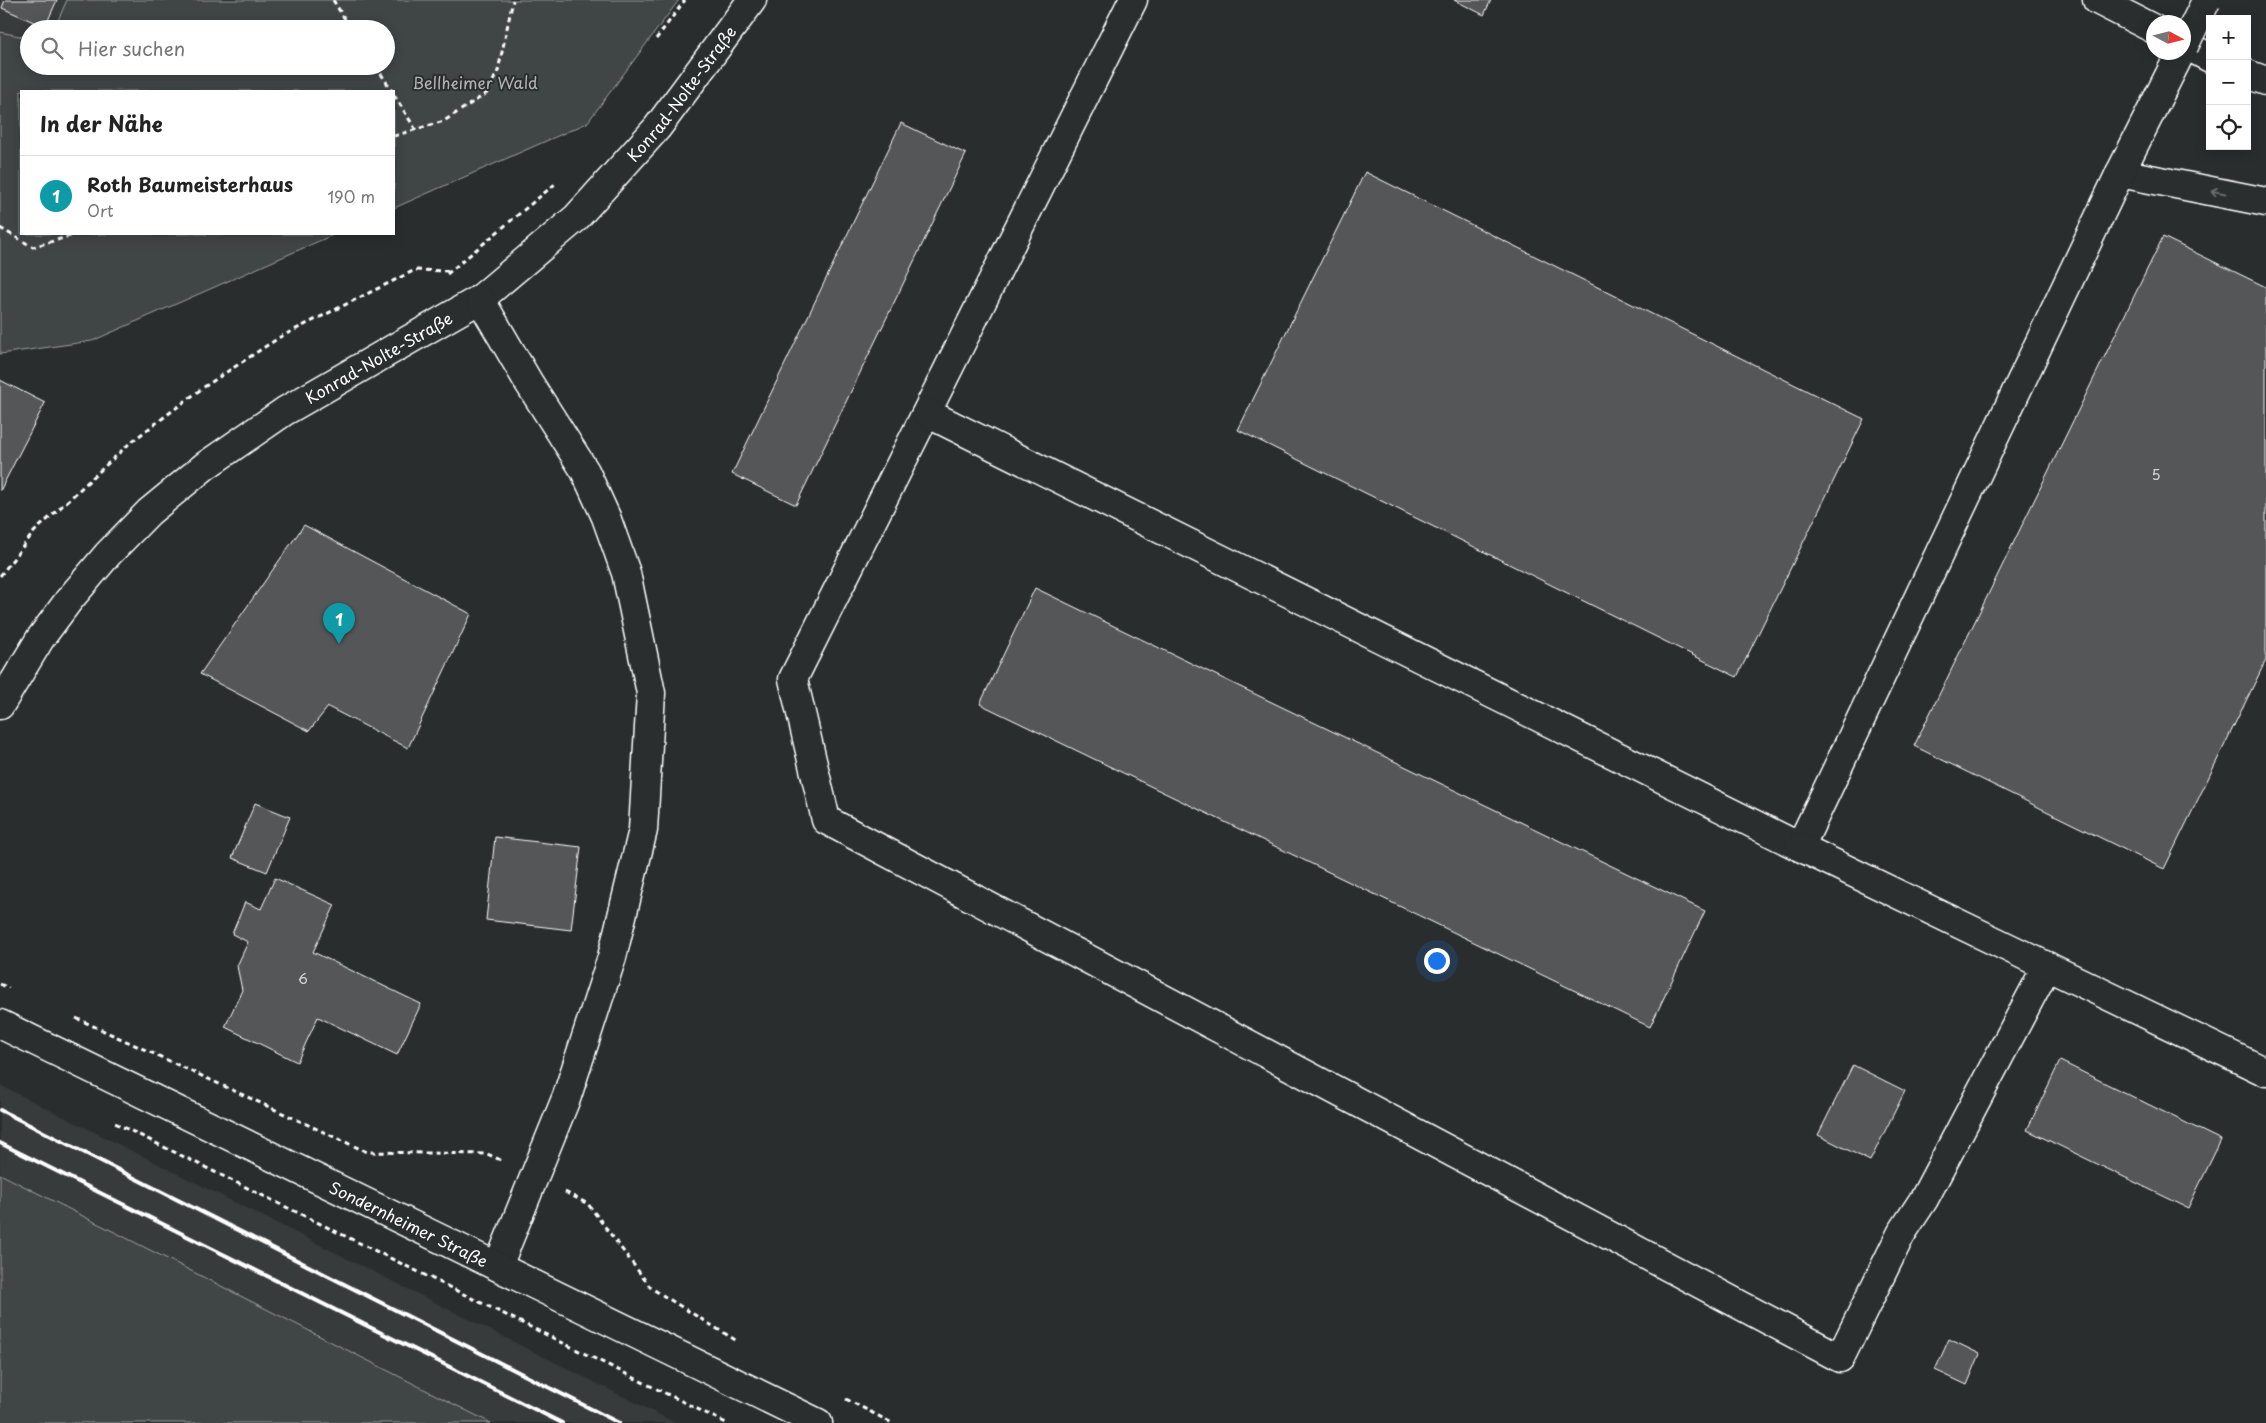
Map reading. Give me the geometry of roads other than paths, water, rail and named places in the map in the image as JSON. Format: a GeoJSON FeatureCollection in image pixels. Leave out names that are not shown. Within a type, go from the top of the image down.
{"type":"FeatureCollection","features":[{"type":"Feature","properties":{"kind":"main road","name":"Konrad-Nolte-Straße"},"geometry":{"type":"LineString","coordinates":[[0,705],[40,639],[68,600],[108,554],[149,512],[205,466],[285,411],[480,299],[576,218],[658,128],[752,0]]}},
{"type":"Feature","properties":{"kind":"main road"},"geometry":{"type":"LineString","coordinates":[[1134,0],[793,680],[826,820],[1840,1358],[1901,1234],[1924,1199],[2047,966]]}},
{"type":"Feature","properties":{"kind":"main road"},"geometry":{"type":"LineString","coordinates":[[2097,0],[2146,25]]}},
{"type":"Feature","properties":{"kind":"main road"},"geometry":{"type":"LineString","coordinates":[[2191,31],[2206,0]]}},
{"type":"Feature","properties":{"kind":"main road"},"geometry":{"type":"LineString","coordinates":[[2191,48],[2206,56]]}},
{"type":"Feature","properties":{"kind":"main road"},"geometry":{"type":"LineString","coordinates":[[1800,847],[2120,173],[2176,60]]}},
{"type":"Feature","properties":{"kind":"main road"},"geometry":{"type":"LineString","coordinates":[[2251,75],[2266,81]]}},
{"type":"Feature","properties":{"kind":"main road"},"geometry":{"type":"LineString","coordinates":[[2120,173],[2266,202]]}},
{"type":"Feature","properties":{"kind":"main road"},"geometry":{"type":"LineString","coordinates":[[480,299],[529,383],[585,471],[606,517],[626,573],[651,693],[643,830],[612,957],[567,1096],[498,1266]]}},
{"type":"Feature","properties":{"kind":"main road"},"geometry":{"type":"LineString","coordinates":[[927,413],[1800,847],[2266,1072]]}},
{"type":"Feature","properties":{"kind":"main road","name":"Sondernheimer Straße"},"geometry":{"type":"LineString","coordinates":[[0,1024],[818,1423]]}},
{"type":"Feature","properties":{"kind":"railway"},"geometry":{"type":"LineString","coordinates":[[0,1110],[619,1423]]}},
{"type":"Feature","properties":{"kind":"railway"},"geometry":{"type":"LineString","coordinates":[[0,1143],[562,1423]]}},
{"type":"Feature","properties":{"kind":"place","name":"Roth Baumeisterhaus"},"geometry":{"type":"Point","coordinates":[339,644]}},
{"type":"Feature","properties":{"kind":"park label","name":"Bellheimer Wald"},"geometry":{"type":"Point","coordinates":[475,82]}}]}
